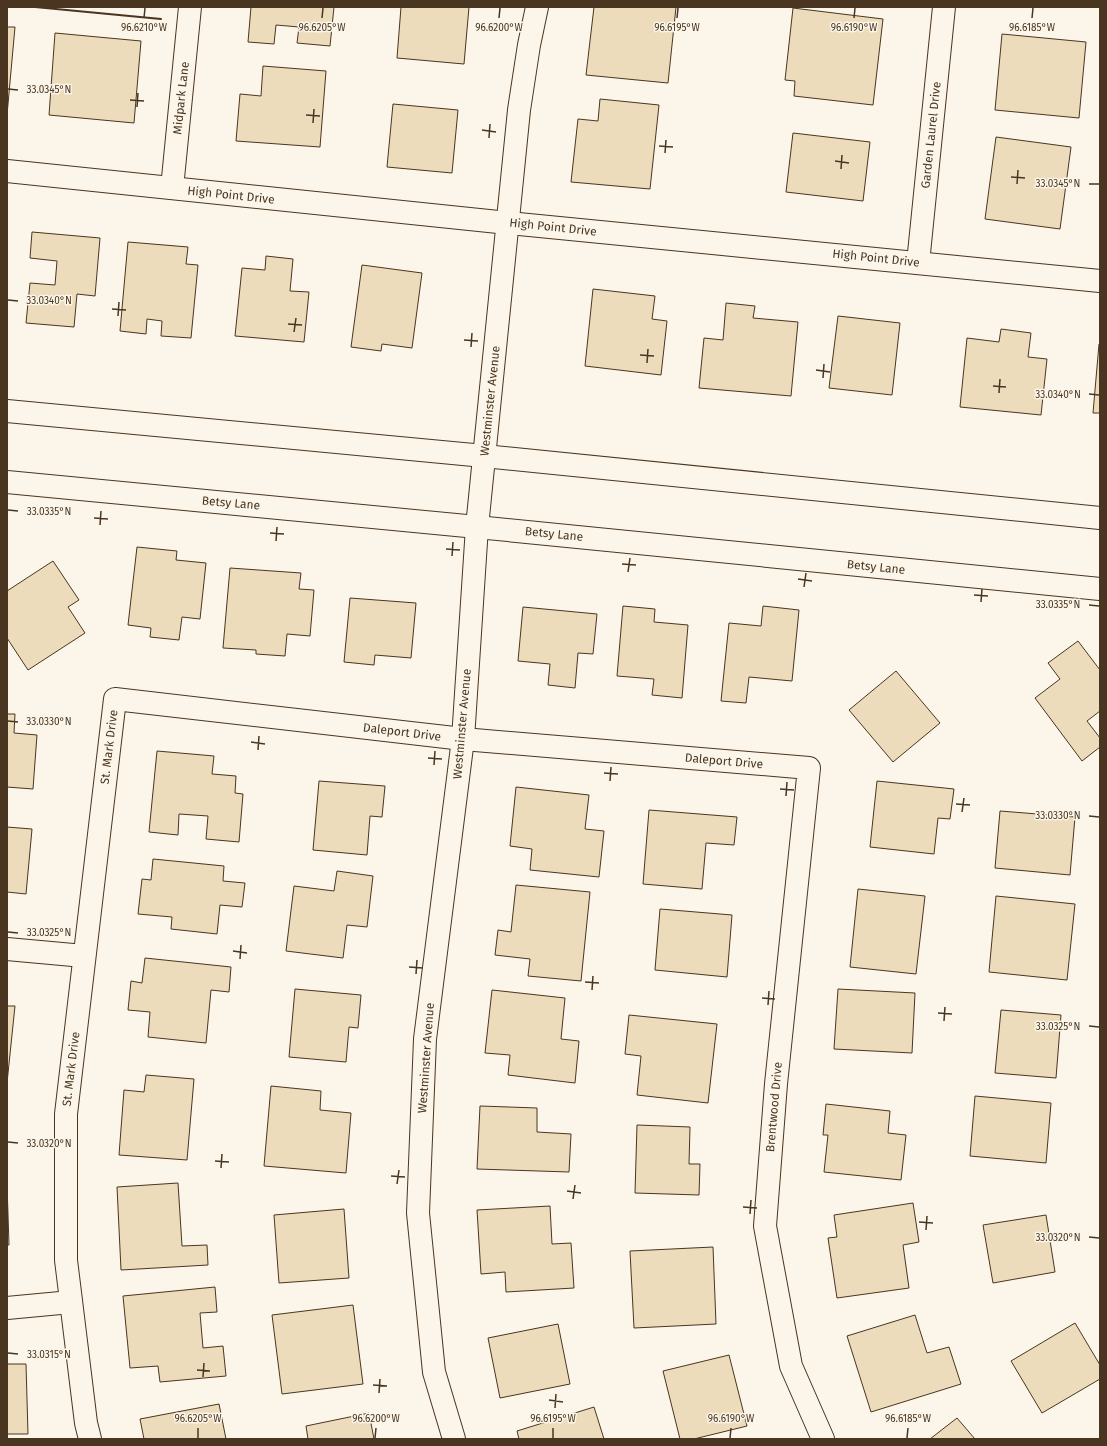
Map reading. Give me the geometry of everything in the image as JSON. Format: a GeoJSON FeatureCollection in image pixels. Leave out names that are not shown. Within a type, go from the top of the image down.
{"type":"FeatureCollection","features":[{"type":"Feature","properties":{"kind":"street","name":"Midpark Lane"},"geometry":{"type":"LineString","coordinates":[[172,188],[190,7]]}},
{"type":"Feature","properties":{"kind":"street","name":"Westminster Avenue"},"geometry":{"type":"LineString","coordinates":[[454,1439],[434,1372],[418,1213],[425,1039],[463,739],[477,526],[519,110],[529,45],[537,7]]}},
{"type":"Feature","properties":{"kind":"street","name":"Garden Laurel Drive"},"geometry":{"type":"LineString","coordinates":[[918,262],[944,7]]}},
{"type":"Feature","properties":{"kind":"street","name":"High Point Drive"},"geometry":{"type":"LineString","coordinates":[[7,172],[508,223],[1100,280]]}},
{"type":"Feature","properties":{"kind":"street"},"geometry":{"type":"LineString","coordinates":[[7,411],[484,456],[1100,518]]}},
{"type":"Feature","properties":{"kind":"street","name":"Betsy Lane"},"geometry":{"type":"LineString","coordinates":[[7,482],[477,526],[1100,589]]}},
{"type":"Feature","properties":{"kind":"street","name":"Daleport Drive"},"geometry":{"type":"LineString","coordinates":[[115,699],[463,739],[809,768]]}},
{"type":"Feature","properties":{"kind":"street","name":"St. Mark Drive"},"geometry":{"type":"LineString","coordinates":[[90,1439],[86,1423],[66,1260],[66,1114],[115,699]]}},
{"type":"Feature","properties":{"kind":"street","name":"Brentwood Drive"},"geometry":{"type":"LineString","coordinates":[[809,768],[776,1084],[765,1226],[791,1366],[823,1439]]}},
{"type":"Feature","properties":{"kind":"street"},"geometry":{"type":"LineString","coordinates":[[7,950],[84,956]]}},
{"type":"Feature","properties":{"kind":"street"},"geometry":{"type":"LineString","coordinates":[[7,1308],[71,1302]]}},
{"type":"Feature","properties":{"kind":"building"},"geometry":{"type":"Polygon","coordinates":[[[251,7],[334,7],[330,46],[297,43],[299,27],[276,25],[274,44],[248,42],[251,7]]]}},
{"type":"Feature","properties":{"kind":"building"},"geometry":{"type":"Polygon","coordinates":[[[401,7],[469,7],[464,64],[397,58],[401,7]]]}},
{"type":"Feature","properties":{"kind":"building"},"geometry":{"type":"Polygon","coordinates":[[[594,7],[676,7],[668,83],[586,75],[594,7]]]}},
{"type":"Feature","properties":{"kind":"building"},"geometry":{"type":"Polygon","coordinates":[[[793,8],[883,19],[873,105],[794,96],[795,81],[785,80],[793,8]]]}},
{"type":"Feature","properties":{"kind":"building"},"geometry":{"type":"Polygon","coordinates":[[[7,27],[15,27],[7,115],[7,27]]]}},
{"type":"Feature","properties":{"kind":"building"},"geometry":{"type":"Polygon","coordinates":[[[55,33],[141,41],[134,123],[49,115],[55,33]]]}},
{"type":"Feature","properties":{"kind":"building"},"geometry":{"type":"Polygon","coordinates":[[[1002,34],[1086,42],[1079,118],[995,110],[1002,34]]]}},
{"type":"Feature","properties":{"kind":"building"},"geometry":{"type":"Polygon","coordinates":[[[263,66],[326,71],[320,147],[236,141],[240,94],[261,96],[263,66]]]}},
{"type":"Feature","properties":{"kind":"building"},"geometry":{"type":"Polygon","coordinates":[[[600,99],[659,105],[650,189],[571,182],[578,119],[598,121],[600,99]]]}},
{"type":"Feature","properties":{"kind":"building"},"geometry":{"type":"Polygon","coordinates":[[[393,104],[458,110],[452,173],[387,167],[393,104]]]}},
{"type":"Feature","properties":{"kind":"building"},"geometry":{"type":"Polygon","coordinates":[[[793,133],[870,142],[863,201],[786,192],[793,133]]]}},
{"type":"Feature","properties":{"kind":"building"},"geometry":{"type":"Polygon","coordinates":[[[996,137],[1071,147],[1060,229],[985,219],[996,137]]]}},
{"type":"Feature","properties":{"kind":"building"},"geometry":{"type":"Polygon","coordinates":[[[32,232],[100,238],[95,296],[77,294],[74,327],[26,323],[30,283],[55,285],[57,261],[30,258],[32,232]]]}},
{"type":"Feature","properties":{"kind":"building"},"geometry":{"type":"Polygon","coordinates":[[[128,242],[188,247],[186,264],[198,265],[191,338],[161,336],[162,321],[147,319],[146,334],[120,331],[128,242]]]}},
{"type":"Feature","properties":{"kind":"building"},"geometry":{"type":"Polygon","coordinates":[[[266,256],[293,259],[290,291],[309,292],[304,342],[235,336],[242,268],[265,270],[266,256]]]}},
{"type":"Feature","properties":{"kind":"building"},"geometry":{"type":"Polygon","coordinates":[[[362,265],[422,273],[412,348],[382,344],[381,351],[351,347],[362,265]]]}},
{"type":"Feature","properties":{"kind":"building"},"geometry":{"type":"Polygon","coordinates":[[[593,289],[655,296],[652,319],[667,321],[661,375],[585,366],[593,289]]]}},
{"type":"Feature","properties":{"kind":"building"},"geometry":{"type":"Polygon","coordinates":[[[726,303],[755,306],[753,318],[798,322],[791,396],[699,388],[704,338],[723,340],[726,303]]]}},
{"type":"Feature","properties":{"kind":"building"},"geometry":{"type":"Polygon","coordinates":[[[838,316],[900,323],[892,395],[829,388],[838,316]]]}},
{"type":"Feature","properties":{"kind":"building"},"geometry":{"type":"Polygon","coordinates":[[[1001,329],[1031,333],[1028,357],[1047,359],[1041,415],[960,407],[967,338],[999,342],[1001,329]]]}},
{"type":"Feature","properties":{"kind":"building"},"geometry":{"type":"Polygon","coordinates":[[[1099,344],[1100,413],[1093,413],[1099,344]]]}},
{"type":"Feature","properties":{"kind":"building"},"geometry":{"type":"Polygon","coordinates":[[[137,547],[177,551],[176,560],[206,563],[200,619],[182,617],[179,640],[150,637],[151,628],[128,625],[137,547]]]}},
{"type":"Feature","properties":{"kind":"building"},"geometry":{"type":"Polygon","coordinates":[[[53,561],[79,600],[68,607],[85,633],[28,670],[7,638],[7,591],[53,561]]]}},
{"type":"Feature","properties":{"kind":"building"},"geometry":{"type":"Polygon","coordinates":[[[230,568],[301,573],[299,589],[314,590],[310,636],[287,634],[285,656],[256,654],[256,650],[223,648],[230,568]]]}},
{"type":"Feature","properties":{"kind":"building"},"geometry":{"type":"Polygon","coordinates":[[[350,598],[416,603],[411,658],[375,655],[374,665],[344,662],[350,598]]]}},
{"type":"Feature","properties":{"kind":"building"},"geometry":{"type":"Polygon","coordinates":[[[623,606],[655,609],[654,622],[688,625],[682,698],[652,695],[654,679],[617,676],[623,606]]]}},
{"type":"Feature","properties":{"kind":"building"},"geometry":{"type":"Polygon","coordinates":[[[763,606],[799,610],[792,681],[749,677],[746,703],[721,701],[729,623],[761,626],[763,606]]]}},
{"type":"Feature","properties":{"kind":"building"},"geometry":{"type":"Polygon","coordinates":[[[523,607],[597,614],[593,654],[578,653],[575,688],[548,685],[550,664],[518,661],[523,607]]]}},
{"type":"Feature","properties":{"kind":"building"},"geometry":{"type":"Polygon","coordinates":[[[1078,641],[1100,670],[1100,711],[1087,721],[1100,738],[1100,747],[1082,761],[1035,698],[1060,679],[1048,663],[1078,641]]]}},
{"type":"Feature","properties":{"kind":"building"},"geometry":{"type":"Polygon","coordinates":[[[896,671],[940,723],[893,762],[849,710],[896,671]]]}},
{"type":"Feature","properties":{"kind":"building"},"geometry":{"type":"Polygon","coordinates":[[[7,714],[15,714],[14,733],[37,735],[33,789],[7,787],[7,714]]]}},
{"type":"Feature","properties":{"kind":"building"},"geometry":{"type":"Polygon","coordinates":[[[157,751],[214,756],[212,774],[236,776],[235,793],[243,794],[239,842],[206,839],[208,816],[179,814],[178,835],[149,832],[157,751]]]}},
{"type":"Feature","properties":{"kind":"building"},"geometry":{"type":"Polygon","coordinates":[[[319,781],[385,786],[382,817],[370,816],[367,855],[313,850],[319,781]]]}},
{"type":"Feature","properties":{"kind":"building"},"geometry":{"type":"Polygon","coordinates":[[[877,781],[954,789],[950,819],[938,818],[934,854],[870,847],[877,781]]]}},
{"type":"Feature","properties":{"kind":"building"},"geometry":{"type":"Polygon","coordinates":[[[516,787],[589,795],[585,829],[604,831],[599,877],[530,870],[532,849],[510,846],[516,787]]]}},
{"type":"Feature","properties":{"kind":"building"},"geometry":{"type":"Polygon","coordinates":[[[649,810],[737,817],[734,845],[706,843],[702,889],[643,884],[649,810]]]}},
{"type":"Feature","properties":{"kind":"building"},"geometry":{"type":"Polygon","coordinates":[[[1000,811],[1075,817],[1070,875],[995,868],[1000,811]]]}},
{"type":"Feature","properties":{"kind":"building"},"geometry":{"type":"Polygon","coordinates":[[[7,827],[32,829],[26,894],[7,892],[7,827]]]}},
{"type":"Feature","properties":{"kind":"building"},"geometry":{"type":"Polygon","coordinates":[[[153,859],[224,866],[223,881],[245,883],[242,907],[220,905],[217,934],[171,929],[172,917],[138,914],[142,879],[151,880],[153,859]]]}},
{"type":"Feature","properties":{"kind":"building"},"geometry":{"type":"Polygon","coordinates":[[[337,871],[373,876],[367,927],[347,925],[343,958],[286,951],[294,886],[334,891],[337,871]]]}},
{"type":"Feature","properties":{"kind":"building"},"geometry":{"type":"Polygon","coordinates":[[[516,885],[590,892],[581,981],[528,976],[530,959],[495,955],[498,930],[511,932],[516,885]]]}},
{"type":"Feature","properties":{"kind":"building"},"geometry":{"type":"Polygon","coordinates":[[[858,889],[925,896],[916,974],[850,967],[858,889]]]}},
{"type":"Feature","properties":{"kind":"building"},"geometry":{"type":"Polygon","coordinates":[[[996,896],[1075,904],[1067,980],[989,972],[996,896]]]}},
{"type":"Feature","properties":{"kind":"building"},"geometry":{"type":"Polygon","coordinates":[[[660,909],[732,915],[727,977],[655,970],[660,909]]]}},
{"type":"Feature","properties":{"kind":"building"},"geometry":{"type":"Polygon","coordinates":[[[145,958],[231,967],[229,992],[211,990],[206,1043],[148,1037],[150,1012],[128,1010],[131,981],[142,983],[145,958]]]}},
{"type":"Feature","properties":{"kind":"building"},"geometry":{"type":"Polygon","coordinates":[[[295,989],[361,995],[358,1028],[349,1027],[346,1062],[289,1057],[295,989]]]}},
{"type":"Feature","properties":{"kind":"building"},"geometry":{"type":"Polygon","coordinates":[[[838,989],[915,993],[912,1053],[834,1049],[838,989]]]}},
{"type":"Feature","properties":{"kind":"building"},"geometry":{"type":"Polygon","coordinates":[[[492,990],[565,998],[561,1039],[579,1041],[575,1083],[508,1075],[510,1055],[485,1053],[492,990]]]}},
{"type":"Feature","properties":{"kind":"building"},"geometry":{"type":"Polygon","coordinates":[[[7,1006],[15,1006],[7,1083],[7,1006]]]}},
{"type":"Feature","properties":{"kind":"building"},"geometry":{"type":"Polygon","coordinates":[[[1001,1010],[1061,1015],[1056,1078],[995,1073],[1001,1010]]]}},
{"type":"Feature","properties":{"kind":"building"},"geometry":{"type":"Polygon","coordinates":[[[629,1015],[717,1024],[708,1103],[637,1095],[641,1056],[625,1054],[629,1015]]]}},
{"type":"Feature","properties":{"kind":"building"},"geometry":{"type":"Polygon","coordinates":[[[146,1075],[194,1079],[187,1160],[119,1155],[124,1090],[144,1092],[146,1075]]]}},
{"type":"Feature","properties":{"kind":"building"},"geometry":{"type":"Polygon","coordinates":[[[271,1086],[321,1091],[320,1110],[351,1113],[346,1173],[264,1166],[271,1086]]]}},
{"type":"Feature","properties":{"kind":"building"},"geometry":{"type":"Polygon","coordinates":[[[975,1096],[1051,1103],[1046,1163],[970,1156],[975,1096]]]}},
{"type":"Feature","properties":{"kind":"building"},"geometry":{"type":"Polygon","coordinates":[[[826,1104],[890,1111],[888,1133],[906,1135],[901,1180],[824,1172],[828,1135],[823,1135],[826,1104]]]}},
{"type":"Feature","properties":{"kind":"building"},"geometry":{"type":"Polygon","coordinates":[[[480,1106],[537,1108],[537,1132],[571,1134],[569,1172],[477,1169],[480,1106]]]}},
{"type":"Feature","properties":{"kind":"building"},"geometry":{"type":"Polygon","coordinates":[[[637,1125],[690,1127],[689,1164],[700,1164],[699,1195],[635,1193],[637,1125]]]}},
{"type":"Feature","properties":{"kind":"building"},"geometry":{"type":"Polygon","coordinates":[[[178,1183],[182,1246],[207,1245],[208,1265],[121,1270],[117,1187],[178,1183]]]}},
{"type":"Feature","properties":{"kind":"building"},"geometry":{"type":"Polygon","coordinates":[[[7,1184],[9,1245],[7,1245],[7,1184]]]}},
{"type":"Feature","properties":{"kind":"building"},"geometry":{"type":"Polygon","coordinates":[[[913,1203],[919,1242],[903,1245],[909,1288],[837,1298],[828,1238],[837,1237],[834,1215],[913,1203]]]}},
{"type":"Feature","properties":{"kind":"building"},"geometry":{"type":"Polygon","coordinates":[[[550,1206],[552,1244],[571,1243],[574,1288],[506,1292],[505,1272],[481,1274],[477,1210],[550,1206]]]}},
{"type":"Feature","properties":{"kind":"building"},"geometry":{"type":"Polygon","coordinates":[[[344,1209],[349,1278],[279,1283],[274,1215],[344,1209]]]}},
{"type":"Feature","properties":{"kind":"building"},"geometry":{"type":"Polygon","coordinates":[[[1046,1215],[1055,1272],[993,1283],[983,1225],[1046,1215]]]}},
{"type":"Feature","properties":{"kind":"building"},"geometry":{"type":"Polygon","coordinates":[[[713,1247],[716,1324],[634,1328],[630,1251],[713,1247]]]}},
{"type":"Feature","properties":{"kind":"building"},"geometry":{"type":"Polygon","coordinates":[[[215,1287],[217,1312],[200,1313],[203,1348],[223,1346],[226,1376],[160,1382],[158,1366],[130,1368],[123,1296],[215,1287]]]}},
{"type":"Feature","properties":{"kind":"building"},"geometry":{"type":"Polygon","coordinates":[[[353,1305],[363,1384],[282,1394],[272,1315],[353,1305]]]}},
{"type":"Feature","properties":{"kind":"building"},"geometry":{"type":"Polygon","coordinates":[[[915,1315],[927,1353],[949,1347],[961,1384],[871,1412],[847,1336],[915,1315]]]}},
{"type":"Feature","properties":{"kind":"building"},"geometry":{"type":"Polygon","coordinates":[[[1075,1323],[1100,1365],[1100,1379],[1042,1413],[1011,1361],[1075,1323]]]}},
{"type":"Feature","properties":{"kind":"building"},"geometry":{"type":"Polygon","coordinates":[[[558,1324],[570,1384],[500,1398],[488,1338],[558,1324]]]}},
{"type":"Feature","properties":{"kind":"building"},"geometry":{"type":"Polygon","coordinates":[[[729,1355],[747,1426],[694,1439],[680,1439],[663,1371],[729,1355]]]}},
{"type":"Feature","properties":{"kind":"building"},"geometry":{"type":"Polygon","coordinates":[[[7,1364],[26,1364],[28,1434],[7,1434],[7,1364]]]}},
{"type":"Feature","properties":{"kind":"building"},"geometry":{"type":"Polygon","coordinates":[[[219,1404],[226,1439],[144,1439],[140,1419],[219,1404]]]}},
{"type":"Feature","properties":{"kind":"building"},"geometry":{"type":"Polygon","coordinates":[[[594,1407],[604,1439],[519,1439],[517,1431],[594,1407]]]}},
{"type":"Feature","properties":{"kind":"building"},"geometry":{"type":"Polygon","coordinates":[[[369,1413],[374,1439],[308,1439],[306,1426],[369,1413]]]}},
{"type":"Feature","properties":{"kind":"building"},"geometry":{"type":"Polygon","coordinates":[[[957,1418],[975,1439],[930,1439],[957,1418]]]}},
{"type":"Feature","properties":{"kind":"wall"},"geometry":{"type":"LineString","coordinates":[[35,7],[161,19]]}}]}
